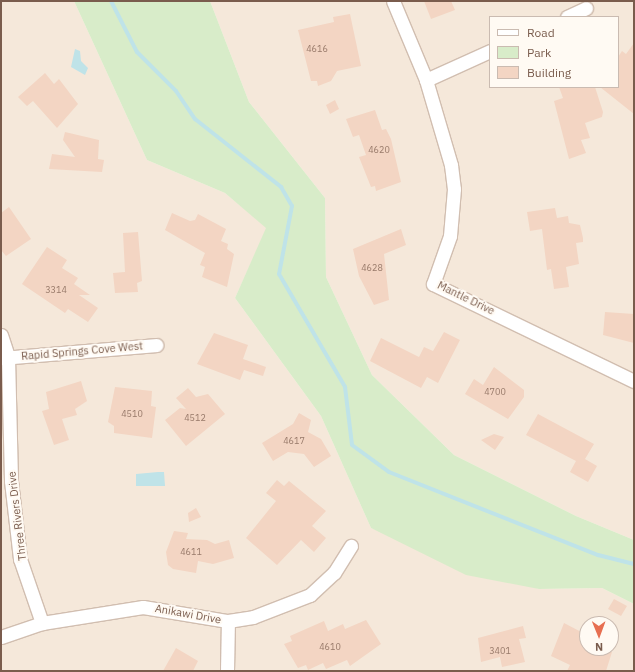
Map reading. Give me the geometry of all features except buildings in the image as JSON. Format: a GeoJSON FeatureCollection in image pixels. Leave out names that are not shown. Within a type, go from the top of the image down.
{"type":"FeatureCollection","features":[{"type":"Feature","properties":{"kind":"street","name":"Mantle Drive"},"geometry":{"type":"LineString","coordinates":[[393,1],[426,80],[450,159],[454,189],[450,236],[433,284],[634,381]]}},
{"type":"Feature","properties":{"kind":"street"},"geometry":{"type":"LineString","coordinates":[[569,16],[586,8]]}},
{"type":"Feature","properties":{"kind":"street"},"geometry":{"type":"LineString","coordinates":[[426,80],[489,51]]}},
{"type":"Feature","properties":{"kind":"street","name":"Three Rivers Drive"},"geometry":{"type":"LineString","coordinates":[[1,336],[5,357],[11,481],[20,559],[42,623]]}},
{"type":"Feature","properties":{"kind":"street","name":"Rapid Springs Cove West"},"geometry":{"type":"LineString","coordinates":[[5,357],[156,346]]}},
{"type":"Feature","properties":{"kind":"street","name":"Anikawi Drive"},"geometry":{"type":"LineString","coordinates":[[1,637],[42,623],[143,606],[228,621],[278,610],[310,595],[334,573],[351,546]]}},
{"type":"Feature","properties":{"kind":"street"},"geometry":{"type":"LineString","coordinates":[[228,621],[228,671]]}},
{"type":"Feature","properties":{"kind":"shaded area"},"geometry":{"type":"Polygon","coordinates":[[[1,1],[74,1],[147,160],[225,193],[267,228],[235,298],[321,416],[371,528],[539,589],[602,588],[634,604],[634,671],[1,671],[1,1]]]}},
{"type":"Feature","properties":{"kind":"shaded area"},"geometry":{"type":"Polygon","coordinates":[[[210,1],[634,1],[634,540],[576,516],[454,455],[372,375],[326,277],[325,198],[249,102],[210,1]]]}},
{"type":"Feature","properties":{"kind":"green space"},"geometry":{"type":"Polygon","coordinates":[[[74,1],[210,1],[249,102],[325,198],[326,277],[372,375],[454,455],[576,516],[634,540],[634,604],[602,588],[539,589],[466,575],[371,528],[321,416],[235,298],[266,228],[225,193],[147,160],[74,1]]]}},
{"type":"Feature","properties":{"kind":"water"},"geometry":{"type":"Polygon","coordinates":[[[75,49],[80,51],[81,61],[88,68],[85,75],[71,67],[75,49]]]}},
{"type":"Feature","properties":{"kind":"water"},"geometry":{"type":"Polygon","coordinates":[[[164,472],[165,486],[136,486],[136,474],[164,472]]]}},
{"type":"Feature","properties":{"kind":"waterway"},"geometry":{"type":"LineString","coordinates":[[111,1],[137,52],[176,91],[195,119],[281,187],[292,206],[279,274],[345,387],[352,445],[389,472],[598,555],[634,564]]}}]}
